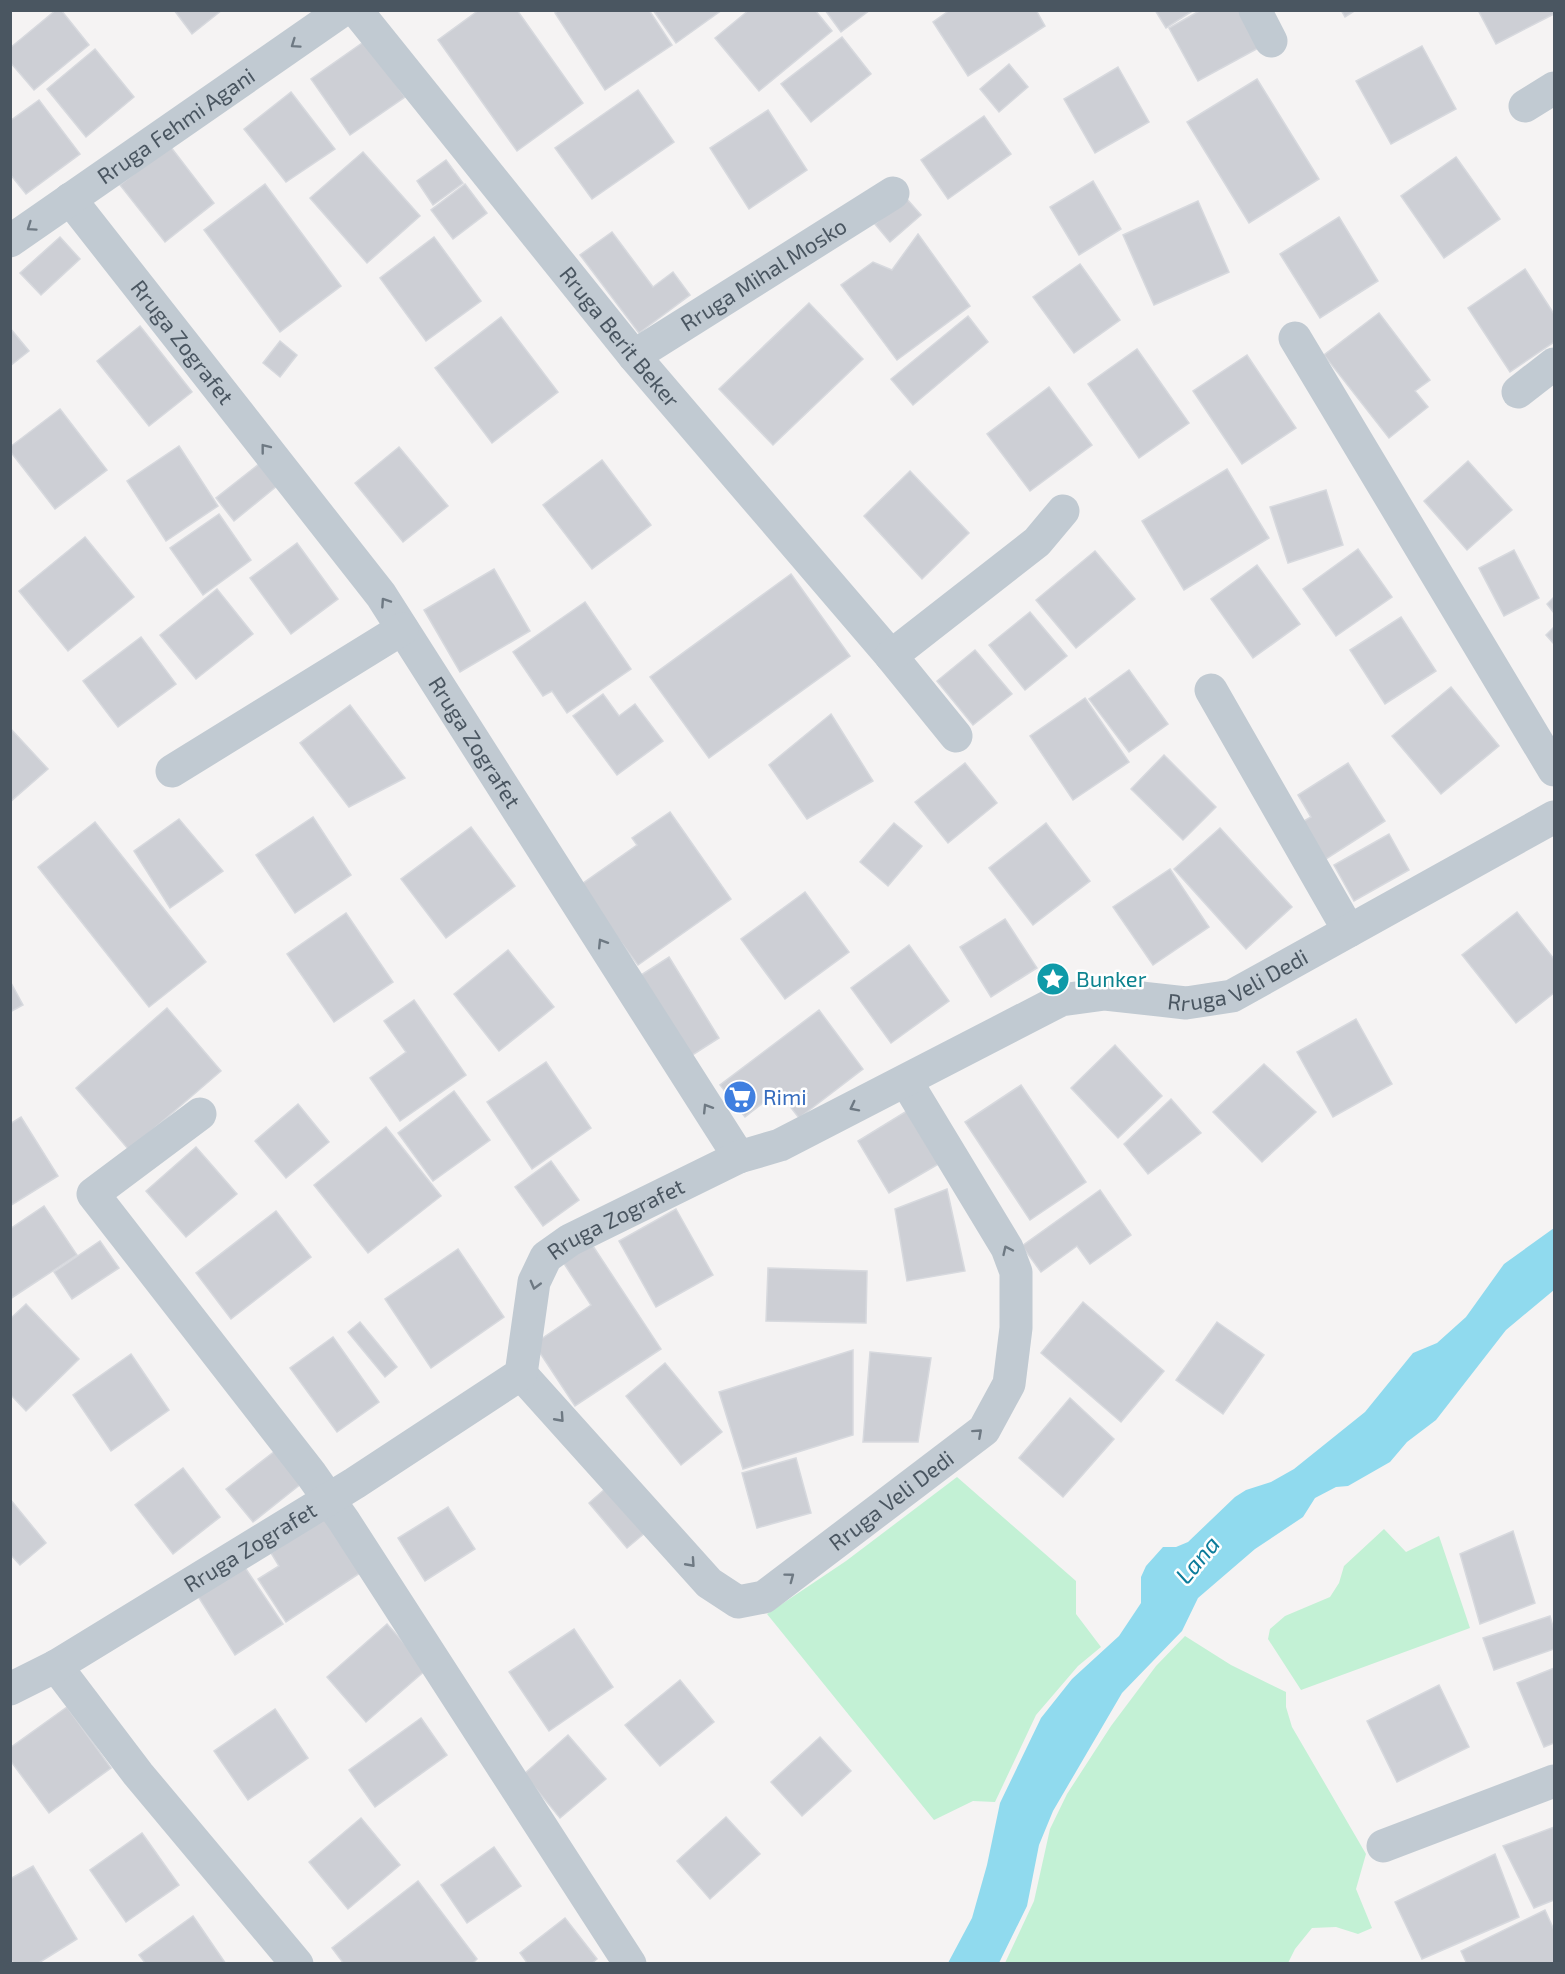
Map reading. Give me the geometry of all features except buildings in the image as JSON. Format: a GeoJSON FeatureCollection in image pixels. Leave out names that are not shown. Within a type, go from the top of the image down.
{"type":"FeatureCollection","features":[{"type":"Feature","properties":{"kind":"street","name":"Rruga Fehmi Agani"},"geometry":{"type":"LineString","coordinates":[[10,241],[343,10]]}},
{"type":"Feature","properties":{"kind":"street","name":"Rruga Berit Beker"},"geometry":{"type":"LineString","coordinates":[[356,10],[634,356],[891,656],[956,736]]}},
{"type":"Feature","properties":{"kind":"street"},"geometry":{"type":"LineString","coordinates":[[1255,10],[1271,41]]}},
{"type":"Feature","properties":{"kind":"street"},"geometry":{"type":"LineString","coordinates":[[1525,106],[1554,88]]}},
{"type":"Feature","properties":{"kind":"street","name":"Rruga Mihal Mosko"},"geometry":{"type":"LineString","coordinates":[[634,356],[893,193]]}},
{"type":"Feature","properties":{"kind":"street","name":"Rruga Zografet"},"geometry":{"type":"LineString","coordinates":[[10,1689],[56,1666],[328,1500],[521,1374],[534,1282],[546,1257],[570,1240],[739,1157],[381,595],[70,199]]}},
{"type":"Feature","properties":{"kind":"street"},"geometry":{"type":"LineString","coordinates":[[1295,338],[1554,770]]}},
{"type":"Feature","properties":{"kind":"street"},"geometry":{"type":"LineString","coordinates":[[1518,392],[1554,364]]}},
{"type":"Feature","properties":{"kind":"street"},"geometry":{"type":"LineString","coordinates":[[891,656],[1037,542],[1063,511]]}},
{"type":"Feature","properties":{"kind":"street"},"geometry":{"type":"LineString","coordinates":[[172,771],[402,629]]}},
{"type":"Feature","properties":{"kind":"street"},"geometry":{"type":"LineString","coordinates":[[1210,690],[1349,932]]}},
{"type":"Feature","properties":{"kind":"street","name":"Rruga Veli Dedi"},"geometry":{"type":"LineString","coordinates":[[739,1157],[780,1144],[1061,1000],[1105,994],[1186,1003],[1232,996],[1554,817]]}},
{"type":"Feature","properties":{"kind":"street","name":"Rruga Veli Dedi"},"geometry":{"type":"LineString","coordinates":[[521,1374],[709,1583],[738,1602],[764,1597],[984,1430],[1008,1384],[1016,1328],[1016,1272],[1007,1248],[906,1081]]}},
{"type":"Feature","properties":{"kind":"street"},"geometry":{"type":"LineString","coordinates":[[200,1114],[93,1194],[304,1465],[630,1964]]}},
{"type":"Feature","properties":{"kind":"street"},"geometry":{"type":"LineString","coordinates":[[56,1666],[138,1774],[297,1964]]}},
{"type":"Feature","properties":{"kind":"street"},"geometry":{"type":"LineString","coordinates":[[1383,1846],[1554,1781]]}},
{"type":"Feature","properties":{"kind":"green space"},"geometry":{"type":"Polygon","coordinates":[[[957,1477],[1076,1581],[1076,1614],[1101,1647],[1078,1666],[1036,1715],[995,1802],[973,1801],[934,1820],[767,1614],[846,1561],[957,1477]]]}},
{"type":"Feature","properties":{"kind":"green space"},"geometry":{"type":"Polygon","coordinates":[[[1384,1529],[1406,1552],[1439,1536],[1470,1628],[1301,1690],[1268,1639],[1270,1629],[1285,1616],[1330,1597],[1339,1583],[1344,1566],[1384,1529]]]}},
{"type":"Feature","properties":{"kind":"green space"},"geometry":{"type":"Polygon","coordinates":[[[1185,1636],[1231,1665],[1286,1692],[1286,1707],[1292,1727],[1366,1854],[1356,1889],[1372,1928],[1358,1934],[1336,1927],[1312,1928],[1295,1949],[1288,1963],[1005,1963],[1034,1901],[1050,1829],[1067,1794],[1111,1726],[1156,1666],[1185,1636]]]}},
{"type":"Feature","properties":{"kind":"water","name":"Lana"},"geometry":{"type":"Polygon","coordinates":[[[1554,1228],[1554,1290],[1506,1330],[1436,1420],[1407,1442],[1390,1462],[1348,1486],[1336,1487],[1315,1498],[1303,1517],[1255,1549],[1198,1598],[1182,1631],[1122,1693],[1053,1811],[1039,1845],[1027,1906],[999,1963],[948,1963],[972,1918],[987,1865],[1000,1803],[1041,1718],[1072,1679],[1119,1636],[1141,1603],[1141,1577],[1146,1566],[1163,1547],[1176,1547],[1188,1542],[1235,1497],[1246,1490],[1271,1482],[1294,1469],[1365,1412],[1413,1353],[1437,1343],[1466,1317],[1504,1264],[1554,1228]]]}},
{"type":"Feature","properties":{"kind":"place","name":"Bunker"},"geometry":{"type":"Point","coordinates":[1053,979]}},
{"type":"Feature","properties":{"kind":"place","name":"Rimi"},"geometry":{"type":"Point","coordinates":[740,1097]}}]}
